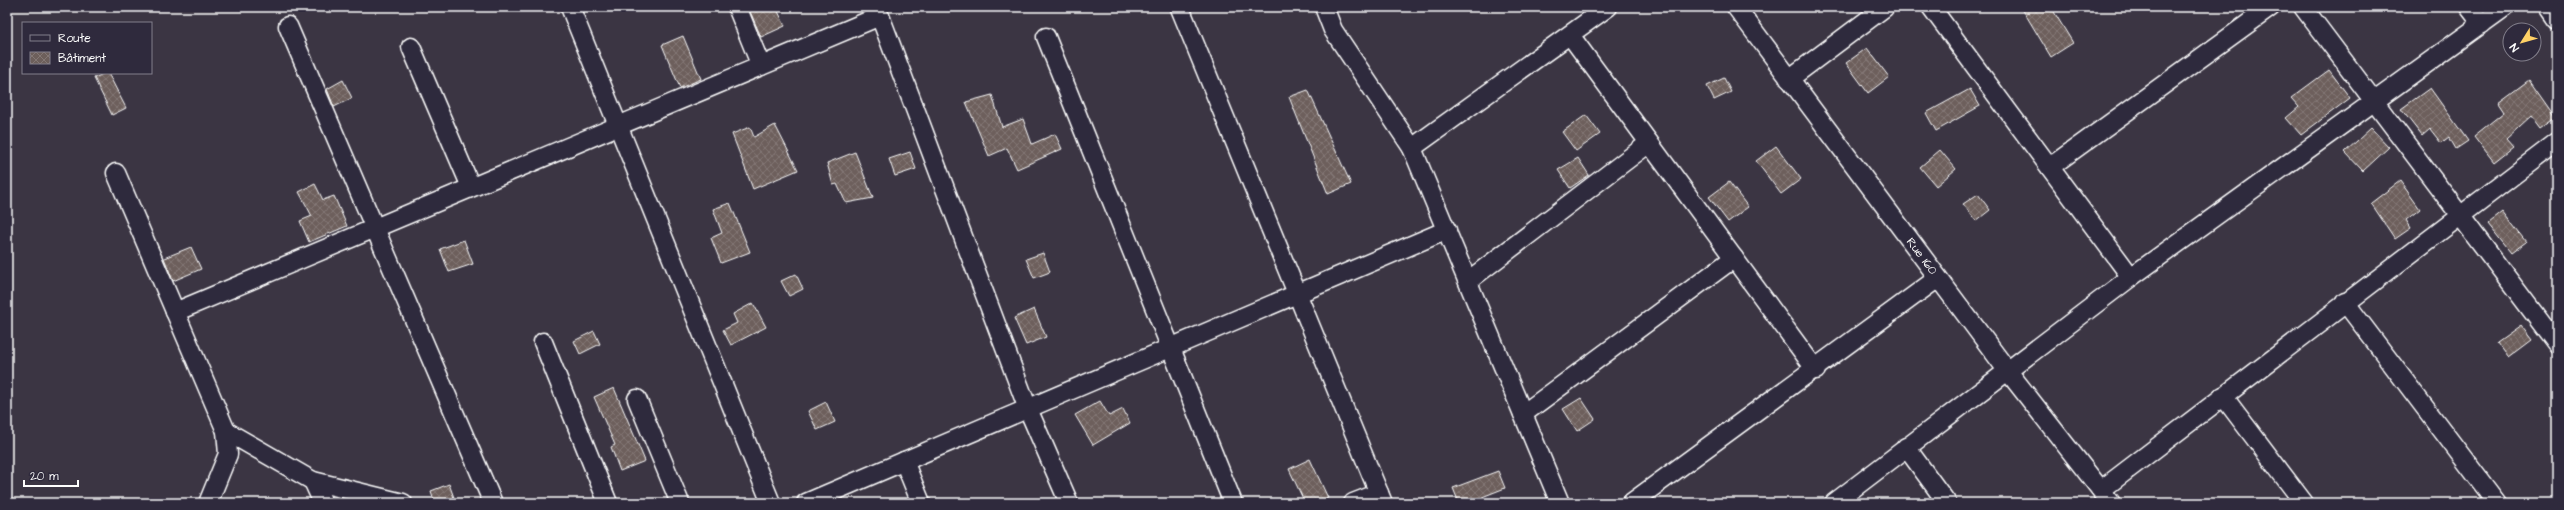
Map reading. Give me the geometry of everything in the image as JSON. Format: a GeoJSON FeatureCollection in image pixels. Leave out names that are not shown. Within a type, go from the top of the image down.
{"type":"FeatureCollection","features":[{"type":"Feature","properties":{"kind":"street"},"geometry":{"type":"LineString","coordinates":[[570,7],[771,503]]}},
{"type":"Feature","properties":{"kind":"street"},"geometry":{"type":"LineString","coordinates":[[737,7],[762,66]]}},
{"type":"Feature","properties":{"kind":"street"},"geometry":{"type":"LineString","coordinates":[[1324,7],[1333,30],[1412,148],[1560,503]]}},
{"type":"Feature","properties":{"kind":"street"},"geometry":{"type":"LineString","coordinates":[[1412,148],[1608,7]]}},
{"type":"Feature","properties":{"kind":"street","name":"Rue 160"},"geometry":{"type":"LineString","coordinates":[[1736,7],[2007,370],[2106,496]]}},
{"type":"Feature","properties":{"kind":"street"},"geometry":{"type":"LineString","coordinates":[[1789,79],[1885,7]]}},
{"type":"Feature","properties":{"kind":"street"},"geometry":{"type":"LineString","coordinates":[[1931,7],[2131,277]]}},
{"type":"Feature","properties":{"kind":"street"},"geometry":{"type":"LineString","coordinates":[[2050,167],[2271,7]]}},
{"type":"Feature","properties":{"kind":"street"},"geometry":{"type":"LineString","coordinates":[[2303,7],[2373,102],[2557,344]]}},
{"type":"Feature","properties":{"kind":"street"},"geometry":{"type":"LineString","coordinates":[[2469,7],[2482,24]]}},
{"type":"Feature","properties":{"kind":"street"},"geometry":{"type":"LineString","coordinates":[[1834,503],[2131,277],[2505,7]]}},
{"type":"Feature","properties":{"kind":"street"},"geometry":{"type":"LineString","coordinates":[[2548,7],[2557,20]]}},
{"type":"Feature","properties":{"kind":"street"},"geometry":{"type":"LineString","coordinates":[[1180,8],[1381,498],[1353,503]]}},
{"type":"Feature","properties":{"kind":"street"},"geometry":{"type":"LineString","coordinates":[[175,312],[880,16],[1028,409],[1070,503]]}},
{"type":"Feature","properties":{"kind":"street"},"geometry":{"type":"LineString","coordinates":[[288,26],[493,503]]}},
{"type":"Feature","properties":{"kind":"street"},"geometry":{"type":"LineString","coordinates":[[1570,35],[1816,370]]}},
{"type":"Feature","properties":{"kind":"street"},"geometry":{"type":"LineString","coordinates":[[1046,37],[1233,503]]}},
{"type":"Feature","properties":{"kind":"street"},"geometry":{"type":"LineString","coordinates":[[411,47],[470,187]]}},
{"type":"Feature","properties":{"kind":"street"},"geometry":{"type":"LineString","coordinates":[[2106,496],[2224,396],[2345,302],[2557,142]]}},
{"type":"Feature","properties":{"kind":"street"},"geometry":{"type":"LineString","coordinates":[[1468,281],[1649,143]]}},
{"type":"Feature","properties":{"kind":"street"},"geometry":{"type":"LineString","coordinates":[[116,173],[226,431],[228,454],[208,503]]}},
{"type":"Feature","properties":{"kind":"street"},"geometry":{"type":"LineString","coordinates":[[806,503],[1447,230]]}},
{"type":"Feature","properties":{"kind":"street"},"geometry":{"type":"LineString","coordinates":[[1523,414],[1734,258]]}},
{"type":"Feature","properties":{"kind":"street"},"geometry":{"type":"LineString","coordinates":[[1631,503],[1816,370],[1938,278]]}},
{"type":"Feature","properties":{"kind":"street"},"geometry":{"type":"LineString","coordinates":[[2345,302],[2497,503]]}},
{"type":"Feature","properties":{"kind":"street"},"geometry":{"type":"LineString","coordinates":[[543,342],[608,503]]}},
{"type":"Feature","properties":{"kind":"street"},"geometry":{"type":"LineString","coordinates":[[2224,396],[2304,503]]}},
{"type":"Feature","properties":{"kind":"street"},"geometry":{"type":"LineString","coordinates":[[637,399],[680,503]]}},
{"type":"Feature","properties":{"kind":"street"},"geometry":{"type":"LineString","coordinates":[[226,431],[313,481],[403,503]]}},
{"type":"Feature","properties":{"kind":"street"},"geometry":{"type":"LineString","coordinates":[[1906,447],[1947,503]]}},
{"type":"Feature","properties":{"kind":"street"},"geometry":{"type":"LineString","coordinates":[[904,461],[921,503]]}},
{"type":"Feature","properties":{"kind":"street"},"geometry":{"type":"LineString","coordinates":[[313,481],[323,503]]}},
{"type":"Feature","properties":{"kind":"building"},"geometry":{"type":"Polygon","coordinates":[[[748,7],[776,7],[785,26],[761,37],[748,7]]]}},
{"type":"Feature","properties":{"kind":"building"},"geometry":{"type":"Polygon","coordinates":[[[2021,7],[2051,7],[2073,43],[2051,57],[2021,7]]]}},
{"type":"Feature","properties":{"kind":"building"},"geometry":{"type":"Polygon","coordinates":[[[683,36],[701,79],[680,88],[662,45],[683,36]]]}},
{"type":"Feature","properties":{"kind":"building"},"geometry":{"type":"Polygon","coordinates":[[[1867,48],[1889,77],[1868,93],[1846,63],[1867,48]]]}},
{"type":"Feature","properties":{"kind":"building"},"geometry":{"type":"Polygon","coordinates":[[[2329,70],[2350,98],[2301,135],[2286,118],[2299,107],[2291,98],[2329,70]]]}},
{"type":"Feature","properties":{"kind":"building"},"geometry":{"type":"Polygon","coordinates":[[[103,74],[109,74],[126,108],[112,115],[94,78],[103,74]]]}},
{"type":"Feature","properties":{"kind":"building"},"geometry":{"type":"Polygon","coordinates":[[[1724,78],[1731,92],[1714,100],[1707,86],[1724,78]]]}},
{"type":"Feature","properties":{"kind":"building"},"geometry":{"type":"Polygon","coordinates":[[[343,80],[352,98],[334,107],[327,89],[343,80]]]}},
{"type":"Feature","properties":{"kind":"building"},"geometry":{"type":"Polygon","coordinates":[[[2529,80],[2555,117],[2540,128],[2531,116],[2506,139],[2513,147],[2494,162],[2474,136],[2504,112],[2498,103],[2529,80]]]}},
{"type":"Feature","properties":{"kind":"building"},"geometry":{"type":"Polygon","coordinates":[[[2430,88],[2468,141],[2456,149],[2449,137],[2441,143],[2430,129],[2422,136],[2401,109],[2430,88]]]}},
{"type":"Feature","properties":{"kind":"building"},"geometry":{"type":"Polygon","coordinates":[[[1970,89],[1980,106],[1936,131],[1926,113],[1970,89]]]}},
{"type":"Feature","properties":{"kind":"building"},"geometry":{"type":"Polygon","coordinates":[[[1308,90],[1351,184],[1328,194],[1289,97],[1308,90]]]}},
{"type":"Feature","properties":{"kind":"building"},"geometry":{"type":"Polygon","coordinates":[[[992,95],[1002,127],[1023,119],[1032,144],[1055,134],[1062,149],[1017,169],[1007,148],[989,156],[966,102],[992,95]]]}},
{"type":"Feature","properties":{"kind":"building"},"geometry":{"type":"Polygon","coordinates":[[[1586,115],[1600,134],[1576,151],[1562,132],[1586,115]]]}},
{"type":"Feature","properties":{"kind":"building"},"geometry":{"type":"Polygon","coordinates":[[[775,125],[798,170],[753,189],[732,134],[750,127],[754,137],[775,125]]]}},
{"type":"Feature","properties":{"kind":"building"},"geometry":{"type":"Polygon","coordinates":[[[2371,128],[2389,147],[2363,171],[2345,152],[2371,128]]]}},
{"type":"Feature","properties":{"kind":"building"},"geometry":{"type":"Polygon","coordinates":[[[1776,146],[1801,179],[1781,194],[1756,161],[1776,146]]]}},
{"type":"Feature","properties":{"kind":"building"},"geometry":{"type":"Polygon","coordinates":[[[1940,150],[1956,169],[1936,186],[1920,167],[1940,150]]]}},
{"type":"Feature","properties":{"kind":"building"},"geometry":{"type":"Polygon","coordinates":[[[855,152],[873,198],[846,203],[837,184],[833,185],[827,163],[855,152]]]}},
{"type":"Feature","properties":{"kind":"building"},"geometry":{"type":"Polygon","coordinates":[[[910,152],[916,169],[895,176],[889,159],[910,152]]]}},
{"type":"Feature","properties":{"kind":"building"},"geometry":{"type":"Polygon","coordinates":[[[1578,158],[1589,175],[1570,188],[1558,170],[1578,158]]]}},
{"type":"Feature","properties":{"kind":"building"},"geometry":{"type":"Polygon","coordinates":[[[2400,181],[2420,209],[2406,220],[2411,228],[2395,239],[2371,203],[2400,181]]]}},
{"type":"Feature","properties":{"kind":"building"},"geometry":{"type":"Polygon","coordinates":[[[1729,182],[1748,207],[1728,222],[1709,197],[1729,182]]]}},
{"type":"Feature","properties":{"kind":"building"},"geometry":{"type":"Polygon","coordinates":[[[315,184],[323,200],[334,196],[347,226],[309,242],[300,221],[312,216],[299,192],[315,184]]]}},
{"type":"Feature","properties":{"kind":"building"},"geometry":{"type":"Polygon","coordinates":[[[1978,194],[1990,210],[1976,221],[1963,204],[1978,194]]]}},
{"type":"Feature","properties":{"kind":"building"},"geometry":{"type":"Polygon","coordinates":[[[730,203],[750,252],[721,263],[711,238],[722,233],[713,209],[730,203]]]}},
{"type":"Feature","properties":{"kind":"building"},"geometry":{"type":"Polygon","coordinates":[[[2503,212],[2526,242],[2511,253],[2488,224],[2503,212]]]}},
{"type":"Feature","properties":{"kind":"building"},"geometry":{"type":"Polygon","coordinates":[[[464,240],[473,264],[449,272],[440,249],[464,240]]]}},
{"type":"Feature","properties":{"kind":"building"},"geometry":{"type":"Polygon","coordinates":[[[191,247],[201,269],[173,281],[164,258],[191,247]]]}},
{"type":"Feature","properties":{"kind":"building"},"geometry":{"type":"Polygon","coordinates":[[[1043,253],[1050,272],[1034,278],[1026,259],[1043,253]]]}},
{"type":"Feature","properties":{"kind":"building"},"geometry":{"type":"Polygon","coordinates":[[[796,274],[803,289],[789,296],[781,281],[796,274]]]}},
{"type":"Feature","properties":{"kind":"building"},"geometry":{"type":"Polygon","coordinates":[[[753,303],[766,327],[731,345],[723,330],[737,323],[733,314],[753,303]]]}},
{"type":"Feature","properties":{"kind":"building"},"geometry":{"type":"Polygon","coordinates":[[[1034,309],[1046,337],[1026,345],[1014,318],[1034,309]]]}},
{"type":"Feature","properties":{"kind":"building"},"geometry":{"type":"Polygon","coordinates":[[[2521,326],[2531,339],[2507,357],[2497,343],[2521,326]]]}},
{"type":"Feature","properties":{"kind":"building"},"geometry":{"type":"Polygon","coordinates":[[[594,331],[600,344],[580,354],[574,341],[594,331]]]}},
{"type":"Feature","properties":{"kind":"building"},"geometry":{"type":"Polygon","coordinates":[[[614,388],[645,461],[620,471],[611,447],[615,445],[594,397],[614,388]]]}},
{"type":"Feature","properties":{"kind":"building"},"geometry":{"type":"Polygon","coordinates":[[[1581,398],[1595,419],[1577,431],[1563,409],[1581,398]]]}},
{"type":"Feature","properties":{"kind":"building"},"geometry":{"type":"Polygon","coordinates":[[[1100,401],[1109,416],[1123,409],[1130,423],[1093,445],[1075,415],[1100,401]]]}},
{"type":"Feature","properties":{"kind":"building"},"geometry":{"type":"Polygon","coordinates":[[[826,402],[835,422],[817,430],[808,411],[826,402]]]}},
{"type":"Feature","properties":{"kind":"building"},"geometry":{"type":"Polygon","coordinates":[[[1310,459],[1328,498],[1317,503],[1305,503],[1289,469],[1310,459]]]}},
{"type":"Feature","properties":{"kind":"building"},"geometry":{"type":"Polygon","coordinates":[[[1498,471],[1505,488],[1467,503],[1459,503],[1453,488],[1498,471]]]}},
{"type":"Feature","properties":{"kind":"building"},"geometry":{"type":"Polygon","coordinates":[[[449,484],[456,503],[435,503],[431,491],[449,484]]]}}]}
